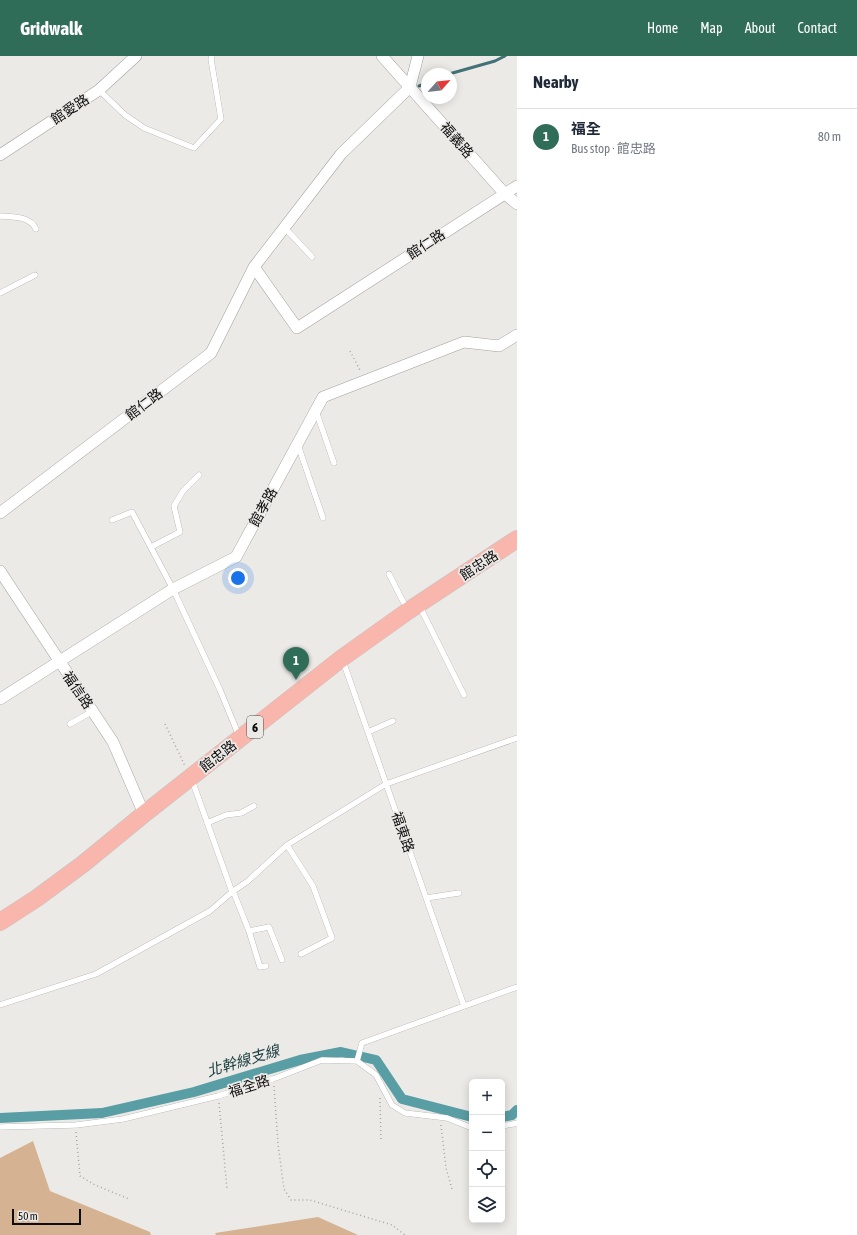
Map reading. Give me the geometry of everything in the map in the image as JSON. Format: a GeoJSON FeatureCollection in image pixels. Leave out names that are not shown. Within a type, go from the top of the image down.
{"type":"FeatureCollection","features":[{"type":"Feature","properties":{"kind":"main road","name":"館忠路"},"geometry":{"type":"LineString","coordinates":[[0,922],[37,898],[83,864],[342,658],[413,607],[517,539]]}},
{"type":"Feature","properties":{"kind":"street","name":"館愛路"},"geometry":{"type":"LineString","coordinates":[[0,155],[99,90],[136,56]]}},
{"type":"Feature","properties":{"kind":"street","name":"福義路"},"geometry":{"type":"LineString","coordinates":[[382,56],[504,194],[517,204]]}},
{"type":"Feature","properties":{"kind":"street"},"geometry":{"type":"LineString","coordinates":[[410,87],[418,56]]}},
{"type":"Feature","properties":{"kind":"street","name":"館仁路"},"geometry":{"type":"LineString","coordinates":[[0,513],[211,353],[254,267],[341,154],[410,87]]}},
{"type":"Feature","properties":{"kind":"street","name":"館仁路"},"geometry":{"type":"LineString","coordinates":[[254,267],[297,328],[517,186]]}},
{"type":"Feature","properties":{"kind":"street","name":"館孝路"},"geometry":{"type":"LineString","coordinates":[[0,699],[173,589],[236,557],[323,397],[464,342],[500,346],[517,334]]}},
{"type":"Feature","properties":{"kind":"street","name":"福信路"},"geometry":{"type":"LineString","coordinates":[[0,571],[113,742],[144,814]]}},
{"type":"Feature","properties":{"kind":"lane"},"geometry":{"type":"LineString","coordinates":[[99,90],[125,115],[144,128],[194,148],[221,118],[211,59],[212,56]]}},
{"type":"Feature","properties":{"kind":"lane"},"geometry":{"type":"LineString","coordinates":[[0,216],[28,220],[36,229]]}},
{"type":"Feature","properties":{"kind":"lane"},"geometry":{"type":"LineString","coordinates":[[284,227],[312,257]]}},
{"type":"Feature","properties":{"kind":"lane"},"geometry":{"type":"LineString","coordinates":[[0,293],[35,275]]}},
{"type":"Feature","properties":{"kind":"lane"},"geometry":{"type":"LineString","coordinates":[[316,411],[334,463]]}},
{"type":"Feature","properties":{"kind":"lane"},"geometry":{"type":"LineString","coordinates":[[298,444],[323,518]]}},
{"type":"Feature","properties":{"kind":"lane"},"geometry":{"type":"LineString","coordinates":[[151,547],[180,532],[174,506],[183,491],[199,475]]}},
{"type":"Feature","properties":{"kind":"lane"},"geometry":{"type":"LineString","coordinates":[[112,520],[132,512],[173,589],[220,690],[240,739]]}},
{"type":"Feature","properties":{"kind":"lane"},"geometry":{"type":"LineString","coordinates":[[389,574],[413,607],[464,695]]}},
{"type":"Feature","properties":{"kind":"lane","name":"福東路"},"geometry":{"type":"LineString","coordinates":[[342,658],[464,1006]]}},
{"type":"Feature","properties":{"kind":"lane"},"geometry":{"type":"LineString","coordinates":[[70,724],[93,711]]}},
{"type":"Feature","properties":{"kind":"lane"},"geometry":{"type":"LineString","coordinates":[[368,732],[393,721]]}},
{"type":"Feature","properties":{"kind":"lane"},"geometry":{"type":"LineString","coordinates":[[0,1005],[96,974],[210,911],[248,881],[287,845],[386,784],[517,738]]}},
{"type":"Feature","properties":{"kind":"lane"},"geometry":{"type":"LineString","coordinates":[[191,777],[207,823],[249,931],[260,967],[266,966]]}},
{"type":"Feature","properties":{"kind":"lane"},"geometry":{"type":"LineString","coordinates":[[207,823],[226,815],[241,813],[254,806]]}},
{"type":"Feature","properties":{"kind":"lane"},"geometry":{"type":"LineString","coordinates":[[287,845],[313,886],[332,938],[301,954]]}},
{"type":"Feature","properties":{"kind":"lane"},"geometry":{"type":"LineString","coordinates":[[426,898],[459,893]]}},
{"type":"Feature","properties":{"kind":"lane"},"geometry":{"type":"LineString","coordinates":[[249,931],[269,927],[282,960]]}},
{"type":"Feature","properties":{"kind":"lane"},"geometry":{"type":"LineString","coordinates":[[469,1127],[447,1118],[405,1113],[392,1104],[376,1075],[357,1061],[362,1043],[517,987]]}},
{"type":"Feature","properties":{"kind":"lane","name":"福全路"},"geometry":{"type":"LineString","coordinates":[[0,1127],[76,1125],[123,1119],[218,1096],[273,1079],[322,1060],[357,1061]]}},
{"type":"Feature","properties":{"kind":"lane"},"geometry":{"type":"LineString","coordinates":[[505,1125],[517,1122]]}},
{"type":"Feature","properties":{"kind":"path"},"geometry":{"type":"LineString","coordinates":[[350,351],[366,381]]}},
{"type":"Feature","properties":{"kind":"path"},"geometry":{"type":"LineString","coordinates":[[165,724],[191,777]]}},
{"type":"Feature","properties":{"kind":"path"},"geometry":{"type":"LineString","coordinates":[[273,1079],[278,1144],[284,1189],[291,1200],[310,1200],[392,1225],[405,1235]]}},
{"type":"Feature","properties":{"kind":"path"},"geometry":{"type":"LineString","coordinates":[[380,1082],[381,1140]]}},
{"type":"Feature","properties":{"kind":"path"},"geometry":{"type":"LineString","coordinates":[[218,1096],[227,1189]]}},
{"type":"Feature","properties":{"kind":"path"},"geometry":{"type":"LineString","coordinates":[[440,1117],[446,1168],[452,1189]]}},
{"type":"Feature","properties":{"kind":"path"},"geometry":{"type":"LineString","coordinates":[[76,1125],[80,1176],[96,1185],[129,1199]]}},
{"type":"Feature","properties":{"kind":"shaded area"},"geometry":{"type":"Polygon","coordinates":[[[33,1141],[50,1191],[150,1232],[151,1235],[0,1235],[0,1158],[33,1141]]]}},
{"type":"Feature","properties":{"kind":"shaded area"},"geometry":{"type":"Polygon","coordinates":[[[318,1217],[358,1235],[216,1235],[215,1233],[318,1217]]]}},
{"type":"Feature","properties":{"kind":"waterway"},"geometry":{"type":"LineString","coordinates":[[457,72],[495,61],[505,56]]}},
{"type":"Feature","properties":{"kind":"waterway","name":"北幹線支線"},"geometry":{"type":"LineString","coordinates":[[0,1118],[102,1113],[194,1092],[300,1060],[341,1052],[376,1060],[402,1099],[469,1116]]}},
{"type":"Feature","properties":{"kind":"waterway","name":"北幹線支線"},"geometry":{"type":"LineString","coordinates":[[505,1116],[512,1115],[517,1110]]}},
{"type":"Feature","properties":{"kind":"place","name":"福全"},"geometry":{"type":"Point","coordinates":[296,680]}}]}
